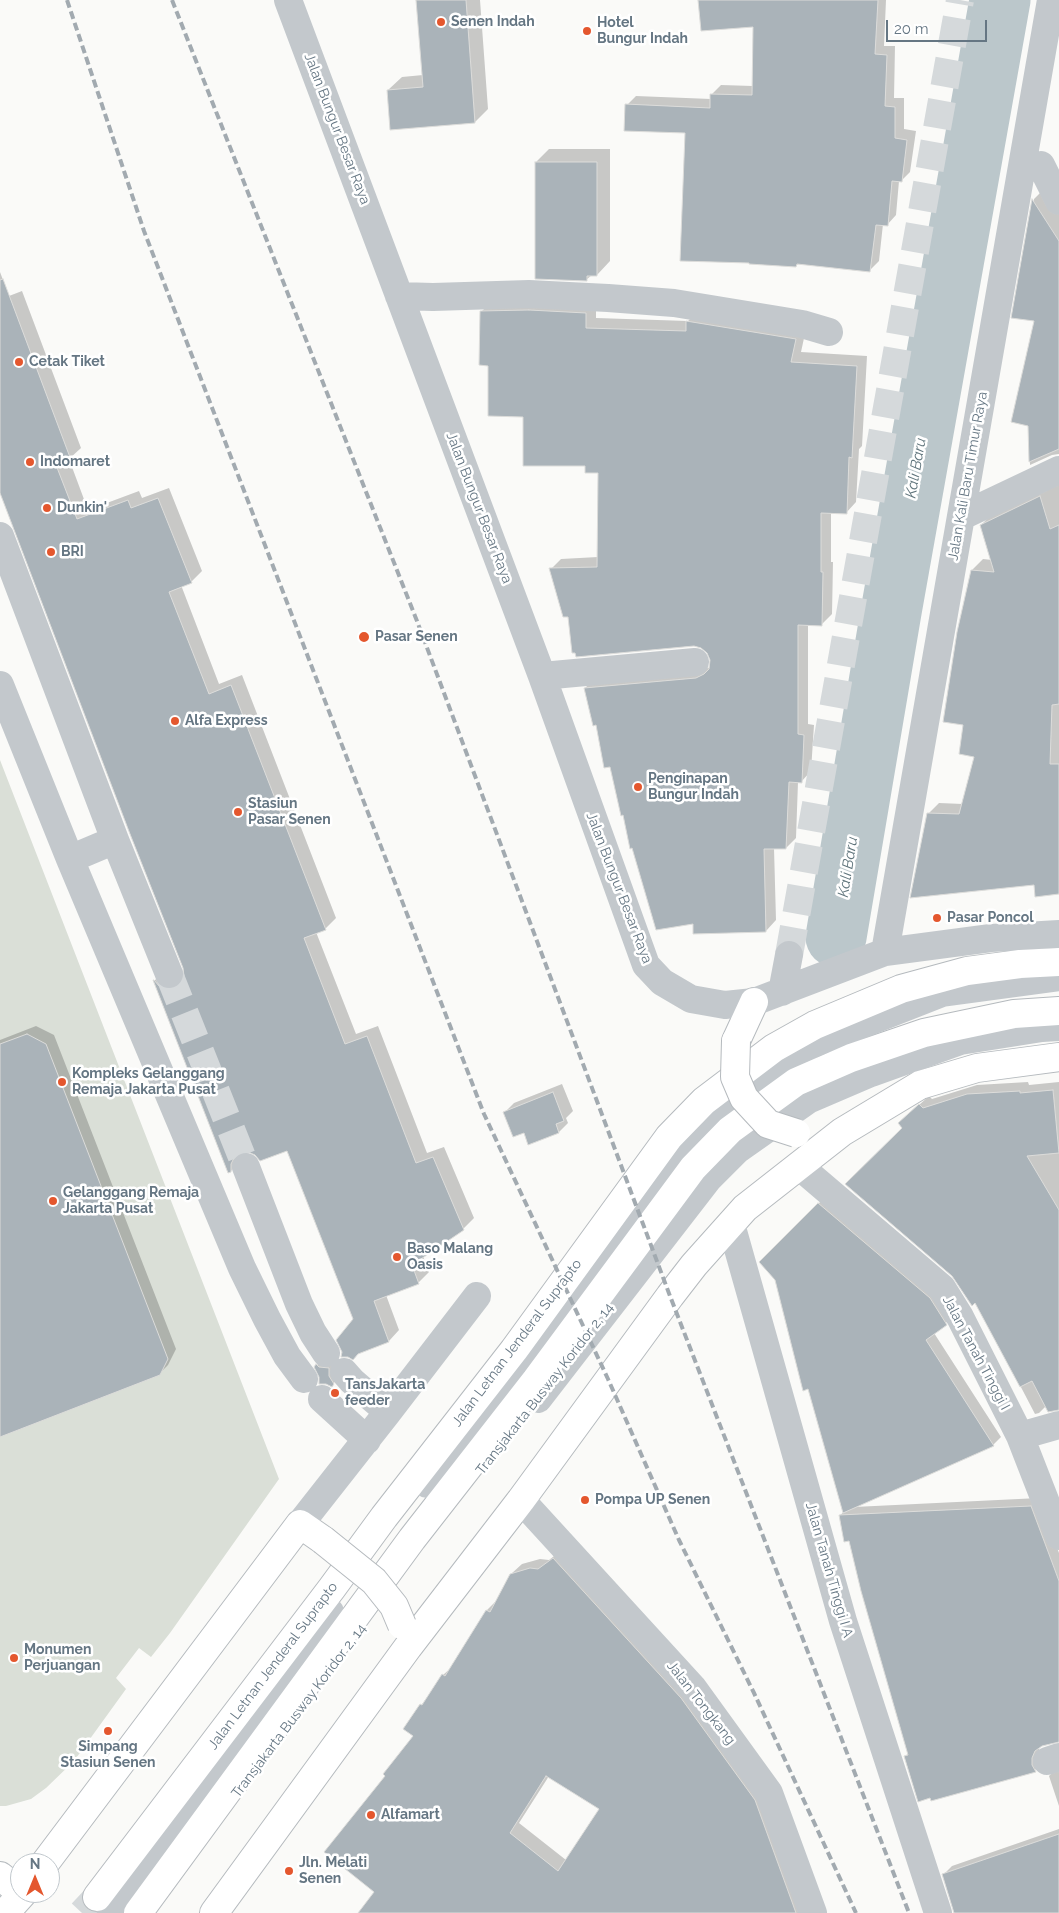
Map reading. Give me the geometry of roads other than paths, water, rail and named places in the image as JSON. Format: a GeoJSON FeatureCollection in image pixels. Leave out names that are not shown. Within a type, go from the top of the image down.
{"type":"FeatureCollection","features":[{"type":"Feature","properties":{"kind":"main road","name":"Jalan Letnan Jenderal Suprapto"},"geometry":{"type":"LineString","coordinates":[[104,1903],[384,1517],[514,1350],[669,1137],[704,1101],[774,1048],[814,1025],[901,989],[967,971],[1020,964],[1059,962]]}},
{"type":"Feature","properties":{"kind":"main road"},"geometry":{"type":"LineString","coordinates":[[754,1002],[736,1041],[735,1077],[744,1098],[768,1124],[796,1133],[842,1132]]}},
{"type":"Feature","properties":{"kind":"main road"},"geometry":{"type":"LineString","coordinates":[[138,1913],[412,1539],[536,1380],[693,1168],[730,1130],[796,1082],[851,1058],[924,1033],[1014,1014],[1059,1011]]}},
{"type":"Feature","properties":{"kind":"main road"},"geometry":{"type":"LineString","coordinates":[[214,1913],[405,1636],[521,1500],[670,1296],[745,1208],[842,1132],[920,1085],[977,1068],[1059,1057]]}},
{"type":"Feature","properties":{"kind":"main road"},"geometry":{"type":"LineString","coordinates":[[53,1853],[300,1524],[374,1581],[394,1606],[405,1636]]}},
{"type":"Feature","properties":{"kind":"main road"},"geometry":{"type":"LineString","coordinates":[[0,1876],[10,1887]]}},
{"type":"Feature","properties":{"kind":"street","name":"Jalan Bungur Besar Raya"},"geometry":{"type":"LineString","coordinates":[[288,0],[542,676],[646,965],[662,982],[691,999],[725,1005],[754,1002]]}},
{"type":"Feature","properties":{"kind":"street","name":"Jalan Kali Baru Timur Raya"},"geometry":{"type":"LineString","coordinates":[[886,952],[962,516],[1040,165],[1051,0]]}},
{"type":"Feature","properties":{"kind":"street"},"geometry":{"type":"LineString","coordinates":[[1040,165],[1059,201]]}},
{"type":"Feature","properties":{"kind":"street"},"geometry":{"type":"LineString","coordinates":[[400,296],[433,297],[529,294],[646,301],[802,324],[829,332]]}},
{"type":"Feature","properties":{"kind":"street"},"geometry":{"type":"LineString","coordinates":[[962,516],[1059,470]]}},
{"type":"Feature","properties":{"kind":"street"},"geometry":{"type":"LineString","coordinates":[[0,536],[115,840],[169,974]]}},
{"type":"Feature","properties":{"kind":"street"},"geometry":{"type":"LineString","coordinates":[[542,676],[695,662]]}},
{"type":"Feature","properties":{"kind":"street"},"geometry":{"type":"LineString","coordinates":[[0,685],[70,859],[242,1268],[266,1319],[287,1356],[304,1379]]}},
{"type":"Feature","properties":{"kind":"street"},"geometry":{"type":"LineString","coordinates":[[70,859],[115,840]]}},
{"type":"Feature","properties":{"kind":"street"},"geometry":{"type":"LineString","coordinates":[[754,1002],[886,952],[991,938],[1059,934]]}},
{"type":"Feature","properties":{"kind":"street"},"geometry":{"type":"LineString","coordinates":[[782,992],[789,955]]}},
{"type":"Feature","properties":{"kind":"street"},"geometry":{"type":"LineString","coordinates":[[104,1903],[394,1525],[524,1362],[680,1152],[714,1118],[784,1062],[814,1044],[942,993],[1059,977]]}},
{"type":"Feature","properties":{"kind":"street","name":"Transjakarta Busway Koridor 2, 14"},"geometry":{"type":"LineString","coordinates":[[148,1913],[420,1548],[540,1397],[709,1178],[737,1150],[808,1100],[871,1073],[960,1041],[1059,1027]]}},
{"type":"Feature","properties":{"kind":"street","name":"Jalan Tanah Tinggi I"},"geometry":{"type":"LineString","coordinates":[[799,1166],[942,1288],[960,1317],[1020,1436],[1059,1536]]}},
{"type":"Feature","properties":{"kind":"street"},"geometry":{"type":"LineString","coordinates":[[246,1167],[299,1304],[313,1333],[335,1362],[352,1380],[388,1412]]}},
{"type":"Feature","properties":{"kind":"street","name":"Jalan Tanah Tinggi I A"},"geometry":{"type":"LineString","coordinates":[[731,1224],[843,1621],[938,1913]]}},
{"type":"Feature","properties":{"kind":"street"},"geometry":{"type":"LineString","coordinates":[[300,1524],[477,1296]]}},
{"type":"Feature","properties":{"kind":"street"},"geometry":{"type":"LineString","coordinates":[[322,1398],[367,1440]]}},
{"type":"Feature","properties":{"kind":"street"},"geometry":{"type":"LineString","coordinates":[[1020,1436],[1059,1425]]}},
{"type":"Feature","properties":{"kind":"street","name":"Jalan Tongkang"},"geometry":{"type":"LineString","coordinates":[[521,1500],[693,1688],[770,1793],[813,1913]]}},
{"type":"Feature","properties":{"kind":"waterway","name":"Kali Baru"},"geometry":{"type":"LineString","coordinates":[[836,937],[891,612],[1000,0]]}},
{"type":"Feature","properties":{"kind":"tunnel"},"geometry":{"type":"LineString","coordinates":[[789,955],[960,0]]}},
{"type":"Feature","properties":{"kind":"tunnel"},"geometry":{"type":"LineString","coordinates":[[169,974],[246,1167]]}},
{"type":"Feature","properties":{"kind":"tunnel"},"geometry":{"type":"LineString","coordinates":[[82,1913],[97,1897]]}},
{"type":"Feature","properties":{"kind":"railway"},"geometry":{"type":"LineString","coordinates":[[67,0],[144,231],[484,1114],[608,1379],[679,1540],[754,1693],[856,1913]]}},
{"type":"Feature","properties":{"kind":"railway"},"geometry":{"type":"LineString","coordinates":[[172,0],[417,621],[670,1296],[909,1913]]}},
{"type":"Feature","properties":{"kind":"place","name":"Senen Indah"},"geometry":{"type":"Point","coordinates":[441,22]}},
{"type":"Feature","properties":{"kind":"place","name":"Hotel Bungur Indah"},"geometry":{"type":"Point","coordinates":[587,31]}},
{"type":"Feature","properties":{"kind":"place","name":"Cetak Tiket"},"geometry":{"type":"Point","coordinates":[19,362]}},
{"type":"Feature","properties":{"kind":"place","name":"Indomaret"},"geometry":{"type":"Point","coordinates":[30,462]}},
{"type":"Feature","properties":{"kind":"place","name":"Dunkin'"},"geometry":{"type":"Point","coordinates":[47,508]}},
{"type":"Feature","properties":{"kind":"place","name":"BRI"},"geometry":{"type":"Point","coordinates":[51,552]}},
{"type":"Feature","properties":{"kind":"place","name":"Pasar Senen"},"geometry":{"type":"Point","coordinates":[364,637]}},
{"type":"Feature","properties":{"kind":"place","name":"Alfa Express"},"geometry":{"type":"Point","coordinates":[175,721]}},
{"type":"Feature","properties":{"kind":"place","name":"Penginapan Bungur Indah"},"geometry":{"type":"Point","coordinates":[638,787]}},
{"type":"Feature","properties":{"kind":"place","name":"Stasiun Pasar Senen"},"geometry":{"type":"Point","coordinates":[238,812]}},
{"type":"Feature","properties":{"kind":"place","name":"Pasar Poncol"},"geometry":{"type":"Point","coordinates":[937,918]}},
{"type":"Feature","properties":{"kind":"place","name":"Kompleks Gelanggang Remaja Jakarta Pusat"},"geometry":{"type":"Point","coordinates":[62,1082]}},
{"type":"Feature","properties":{"kind":"place","name":"Gelanggang Remaja Jakarta Pusat"},"geometry":{"type":"Point","coordinates":[53,1201]}},
{"type":"Feature","properties":{"kind":"place","name":"Baso Malang Oasis"},"geometry":{"type":"Point","coordinates":[397,1257]}},
{"type":"Feature","properties":{"kind":"place","name":"TansJakarta feeder"},"geometry":{"type":"Point","coordinates":[335,1393]}},
{"type":"Feature","properties":{"kind":"place","name":"Pompa UP Senen"},"geometry":{"type":"Point","coordinates":[585,1500]}},
{"type":"Feature","properties":{"kind":"place","name":"Monumen Perjuangan"},"geometry":{"type":"Point","coordinates":[14,1658]}},
{"type":"Feature","properties":{"kind":"place","name":"Simpang Stasiun Senen"},"geometry":{"type":"Point","coordinates":[108,1731]}},
{"type":"Feature","properties":{"kind":"place","name":"Alfamart"},"geometry":{"type":"Point","coordinates":[371,1815]}},
{"type":"Feature","properties":{"kind":"place","name":"Jln. Melati Senen"},"geometry":{"type":"Point","coordinates":[289,1871]}}]}
